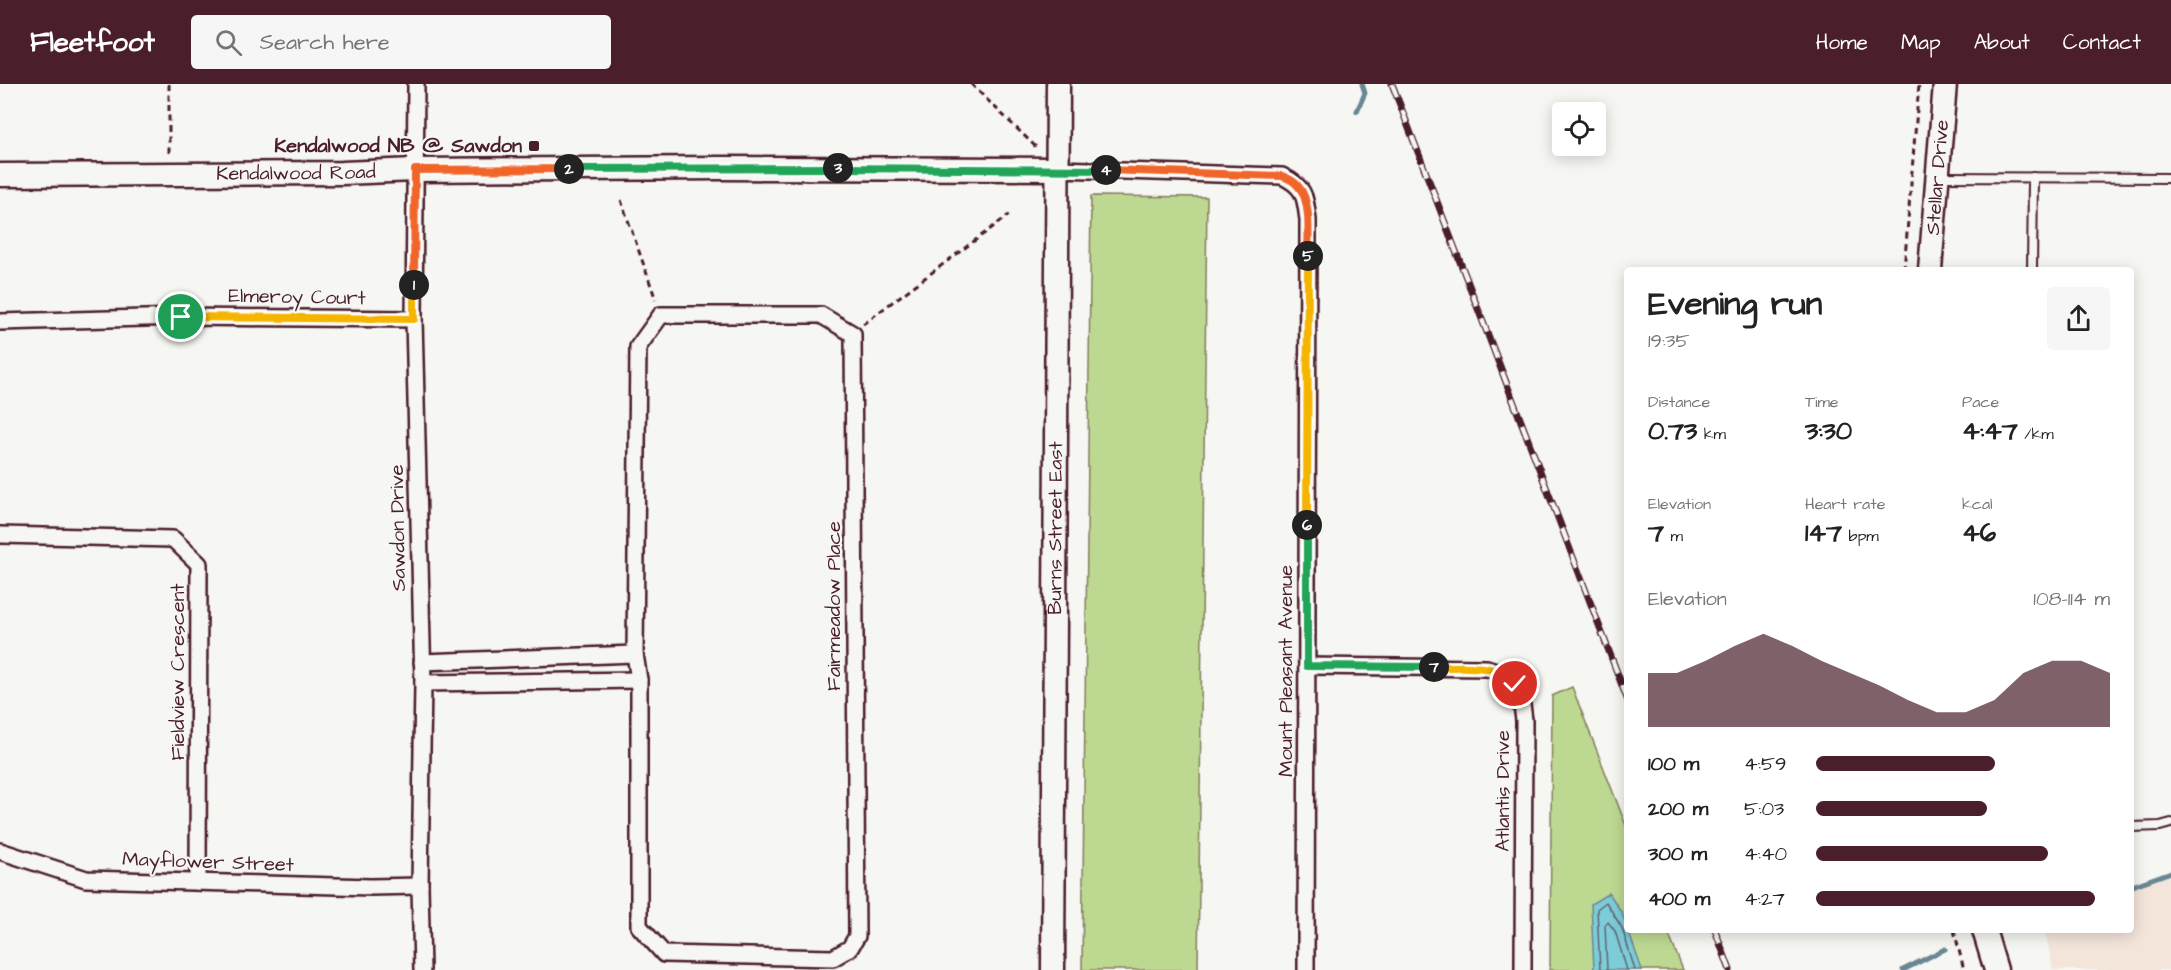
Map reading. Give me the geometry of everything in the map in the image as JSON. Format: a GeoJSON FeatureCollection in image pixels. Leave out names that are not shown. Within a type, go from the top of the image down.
{"type":"FeatureCollection","features":[{"type":"Feature","properties":{"kind":"street","name":"Sawdon Drive"},"geometry":{"type":"LineString","coordinates":[[416,84],[414,319],[423,683],[420,886],[422,970]]}},
{"type":"Feature","properties":{"kind":"street","name":"Burns Street East"},"geometry":{"type":"LineString","coordinates":[[1053,970],[1058,84]]}},
{"type":"Feature","properties":{"kind":"street","name":"Stellar Drive"},"geometry":{"type":"LineString","coordinates":[[1930,267],[1945,84]]}},
{"type":"Feature","properties":{"kind":"street","name":"Kendalwood Road"},"geometry":{"type":"LineString","coordinates":[[0,175],[342,174],[415,170],[708,168],[1058,169]]}},
{"type":"Feature","properties":{"kind":"street","name":"Mount Pleasant Avenue"},"geometry":{"type":"LineString","coordinates":[[1058,169],[1270,174],[1291,180],[1302,191],[1308,220],[1306,970]]}},
{"type":"Feature","properties":{"kind":"street"},"geometry":{"type":"LineString","coordinates":[[661,315],[821,315],[854,334]]}},
{"type":"Feature","properties":{"kind":"street","name":"Fairmeadow Place"},"geometry":{"type":"LineString","coordinates":[[661,315],[638,347],[635,654],[639,680],[639,926],[663,954],[833,958],[850,948],[857,936],[854,334]]}},
{"type":"Feature","properties":{"kind":"street","name":"Elmeroy Court"},"geometry":{"type":"LineString","coordinates":[[0,322],[181,317],[414,319]]}},
{"type":"Feature","properties":{"kind":"street","name":"Fieldview Crescent"},"geometry":{"type":"LineString","coordinates":[[0,534],[173,538],[199,564],[198,882]]}},
{"type":"Feature","properties":{"kind":"street"},"geometry":{"type":"LineString","coordinates":[[422,662],[635,654]]}},
{"type":"Feature","properties":{"kind":"street","name":"Atlantis Drive"},"geometry":{"type":"LineString","coordinates":[[1307,666],[1487,668],[1509,677],[1518,689],[1524,721],[1523,970]]}},
{"type":"Feature","properties":{"kind":"street"},"geometry":{"type":"LineString","coordinates":[[423,683],[639,680]]}},
{"type":"Feature","properties":{"kind":"street","name":"Mayflower Street"},"geometry":{"type":"LineString","coordinates":[[0,851],[86,879],[371,887],[420,886]]}},
{"type":"Feature","properties":{"kind":"street"},"geometry":{"type":"LineString","coordinates":[[1985,933],[1995,970]]}},
{"type":"Feature","properties":{"kind":"lane"},"geometry":{"type":"LineString","coordinates":[[1937,177],[2171,178]]}},
{"type":"Feature","properties":{"kind":"lane"},"geometry":{"type":"LineString","coordinates":[[2032,267],[2033,177]]}},
{"type":"Feature","properties":{"kind":"lane"},"geometry":{"type":"LineString","coordinates":[[2134,827],[2160,826],[2171,823]]}},
{"type":"Feature","properties":{"kind":"path"},"geometry":{"type":"LineString","coordinates":[[169,84],[170,175]]}},
{"type":"Feature","properties":{"kind":"path"},"geometry":{"type":"LineString","coordinates":[[970,84],[1058,169]]}},
{"type":"Feature","properties":{"kind":"path"},"geometry":{"type":"LineString","coordinates":[[1904,267],[1919,84]]}},
{"type":"Feature","properties":{"kind":"path"},"geometry":{"type":"LineString","coordinates":[[621,200],[661,315]]}},
{"type":"Feature","properties":{"kind":"path"},"geometry":{"type":"LineString","coordinates":[[854,334],[867,320],[1009,215]]}},
{"type":"Feature","properties":{"kind":"path"},"geometry":{"type":"LineString","coordinates":[[1955,933],[1964,970]]}},
{"type":"Feature","properties":{"kind":"shaded area"},"geometry":{"type":"Polygon","coordinates":[[[2171,872],[2171,970],[2053,970],[2046,933],[2134,933],[2134,885],[2171,872]]]}},
{"type":"Feature","properties":{"kind":"green space"},"geometry":{"type":"Polygon","coordinates":[[[1091,196],[1207,197],[1198,970],[1082,970],[1091,196]]]}},
{"type":"Feature","properties":{"kind":"green space"},"geometry":{"type":"Polygon","coordinates":[[[1572,687],[1624,820],[1624,933],[1668,933],[1683,970],[1550,970],[1552,696],[1572,687]]]}},
{"type":"Feature","properties":{"kind":"water"},"geometry":{"type":"Polygon","coordinates":[[[1609,893],[1622,913],[1624,933],[1629,933],[1642,970],[1594,970],[1591,904],[1609,893]]]}},
{"type":"Feature","properties":{"kind":"waterway"},"geometry":{"type":"LineString","coordinates":[[1357,111],[1365,93],[1362,84]]}},
{"type":"Feature","properties":{"kind":"waterway"},"geometry":{"type":"LineString","coordinates":[[2134,885],[2171,872]]}},
{"type":"Feature","properties":{"kind":"waterway"},"geometry":{"type":"LineString","coordinates":[[1903,970],[1945,949]]}},
{"type":"Feature","properties":{"kind":"railway"},"geometry":{"type":"LineString","coordinates":[[1392,84],[1624,691]]}},
{"type":"Feature","properties":{"kind":"railway"},"geometry":{"type":"LineString","coordinates":[[1716,933],[1730,970]]}},
{"type":"Feature","properties":{"kind":"place","name":"Kendalwood NB @ Sawdon"},"geometry":{"type":"Point","coordinates":[534,146]}},
{"type":"Feature","properties":{"kind":"route"},"geometry":{"type":"LineString","coordinates":[[181,317],[414,319],[415,170],[1058,169],[1282,176],[1298,185],[1302,191],[1308,220],[1307,666],[1487,668],[1501,672],[1515,684]]}}]}
